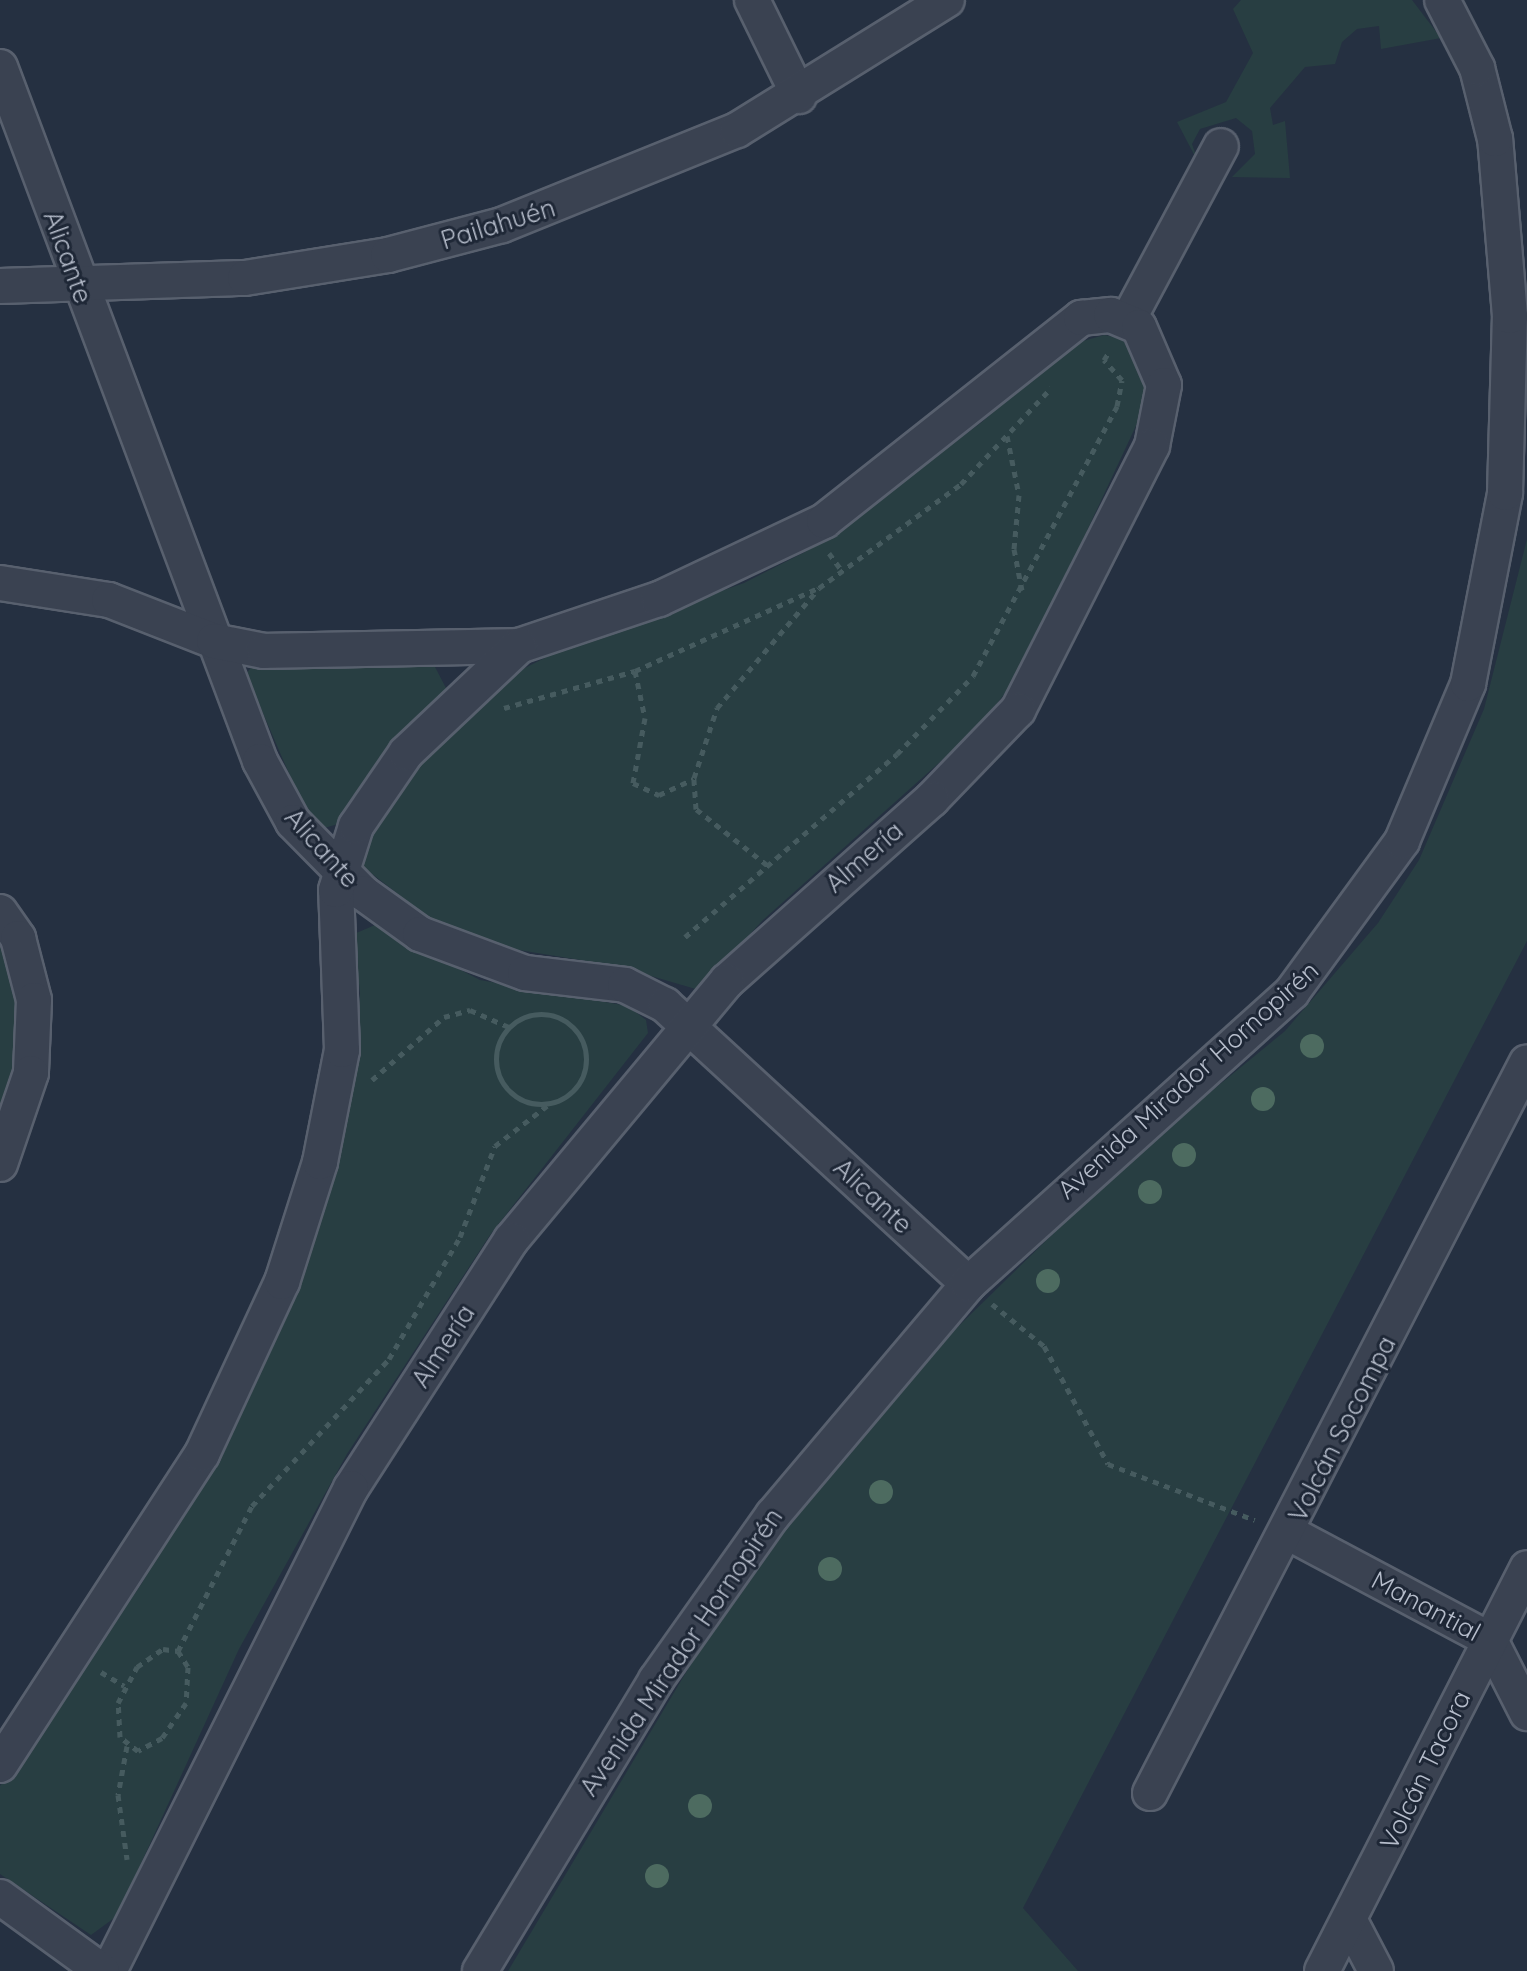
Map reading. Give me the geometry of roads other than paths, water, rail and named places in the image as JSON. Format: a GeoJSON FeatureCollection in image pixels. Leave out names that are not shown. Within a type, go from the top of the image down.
{"type":"FeatureCollection","features":[{"type":"Feature","properties":{"kind":"street"},"geometry":{"type":"LineString","coordinates":[[752,0],[799,96]]}},
{"type":"Feature","properties":{"kind":"street","name":"Pailahuén"},"geometry":{"type":"LineString","coordinates":[[0,286],[78,287],[270,275],[457,238],[612,186],[799,96],[947,0]]}},
{"type":"Feature","properties":{"kind":"street","name":"Avenida Mirador Hornopirén"},"geometry":{"type":"LineString","coordinates":[[480,1971],[555,1837],[713,1595],[968,1284],[1292,992],[1380,877],[1450,738],[1481,636],[1498,541],[1510,316],[1495,139],[1477,68],[1442,0]]}},
{"type":"Feature","properties":{"kind":"street","name":"Alicante"},"geometry":{"type":"LineString","coordinates":[[0,67],[78,287],[214,641],[281,804],[338,870],[390,915],[453,950],[525,973],[625,985],[689,1024],[968,1284]]}},
{"type":"Feature","properties":{"kind":"street"},"geometry":{"type":"LineString","coordinates":[[0,583],[109,600],[214,641],[327,653],[519,646],[659,599],[812,528],[982,402],[1069,324],[1094,314],[1128,320],[1221,146]]}},
{"type":"Feature","properties":{"kind":"street","name":"Almería"},"geometry":{"type":"LineString","coordinates":[[109,1971],[351,1488],[511,1240],[689,1024],[760,948],[994,739],[1039,679],[1162,415],[1159,362],[1128,320]]}},
{"type":"Feature","properties":{"kind":"street"},"geometry":{"type":"LineString","coordinates":[[0,1765],[129,1575],[254,1354],[307,1210],[333,1103],[342,1050],[338,870],[390,772],[519,646]]}},
{"type":"Feature","properties":{"kind":"street"},"geometry":{"type":"LineString","coordinates":[[0,912],[18,938],[34,1000],[31,1073],[0,1164]]}},
{"type":"Feature","properties":{"kind":"street","name":"Volcán Socompa"},"geometry":{"type":"LineString","coordinates":[[1150,1793],[1289,1533],[1527,1062]]}},
{"type":"Feature","properties":{"kind":"street","name":"Manantial"},"geometry":{"type":"LineString","coordinates":[[1289,1533],[1490,1640],[1527,1713]]}},
{"type":"Feature","properties":{"kind":"street","name":"Volcán Tacora"},"geometry":{"type":"LineString","coordinates":[[1322,1971],[1527,1568]]}},
{"type":"Feature","properties":{"kind":"street"},"geometry":{"type":"LineString","coordinates":[[0,1897],[102,1971]]}},
{"type":"Feature","properties":{"kind":"street"},"geometry":{"type":"LineString","coordinates":[[1350,1921],[1376,1971]]}}]}
